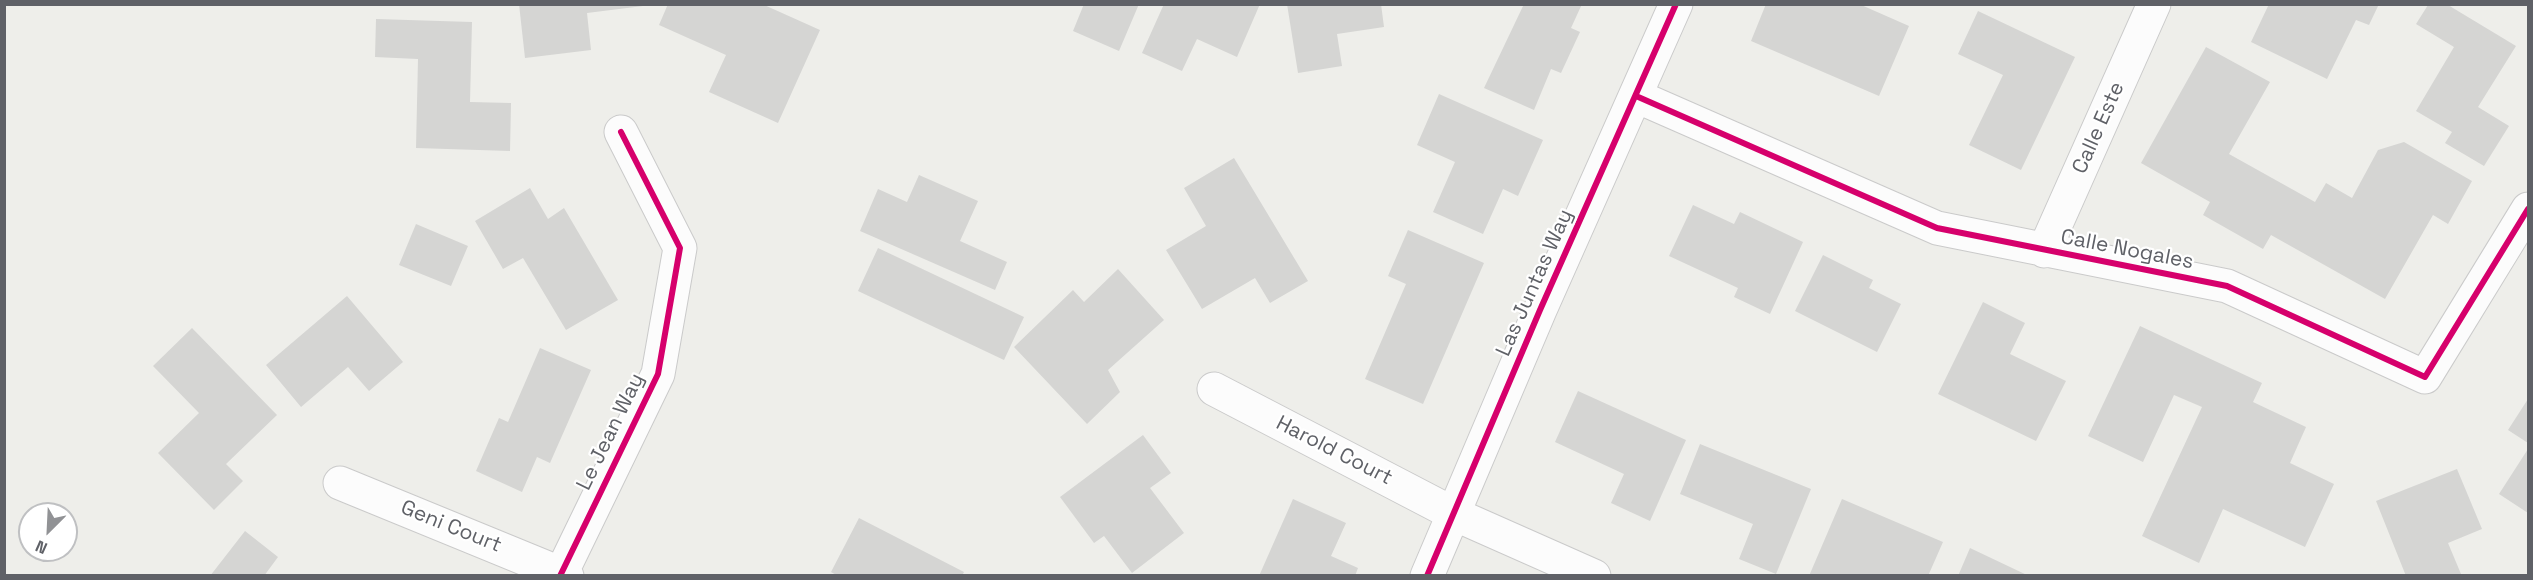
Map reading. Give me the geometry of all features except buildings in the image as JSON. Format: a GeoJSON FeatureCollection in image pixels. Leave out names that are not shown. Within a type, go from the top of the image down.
{"type":"FeatureCollection","features":[{"type":"Feature","properties":{"kind":"street","name":"Las Juntas Way"},"geometry":{"type":"LineString","coordinates":[[1427,576],[1540,310],[1676,4]]}},
{"type":"Feature","properties":{"kind":"street","name":"Calle Este"},"geometry":{"type":"LineString","coordinates":[[2044,251],[2154,4]]}},
{"type":"Feature","properties":{"kind":"street","name":"Calle Nogales"},"geometry":{"type":"LineString","coordinates":[[1636,96],[1937,228],[2227,286],[2425,377],[2529,209]]}},
{"type":"Feature","properties":{"kind":"street","name":"Le Jean Way"},"geometry":{"type":"LineString","coordinates":[[563,574],[658,374],[680,249],[621,132]]}},
{"type":"Feature","properties":{"kind":"street","name":"Harold Court"},"geometry":{"type":"LineString","coordinates":[[1214,389],[1454,514],[1594,576]]}},
{"type":"Feature","properties":{"kind":"street","name":"Geni Court"},"geometry":{"type":"LineString","coordinates":[[340,483],[563,574]]}},
{"type":"Feature","properties":{"kind":"cycle path"},"geometry":{"type":"LineString","coordinates":[[1427,576],[1540,310],[1676,4]]}},
{"type":"Feature","properties":{"kind":"cycle path"},"geometry":{"type":"LineString","coordinates":[[1636,96],[1937,228],[2227,286],[2425,377],[2528,209]]}},
{"type":"Feature","properties":{"kind":"cycle path"},"geometry":{"type":"LineString","coordinates":[[560,576],[658,374],[680,248],[621,132]]}}]}
